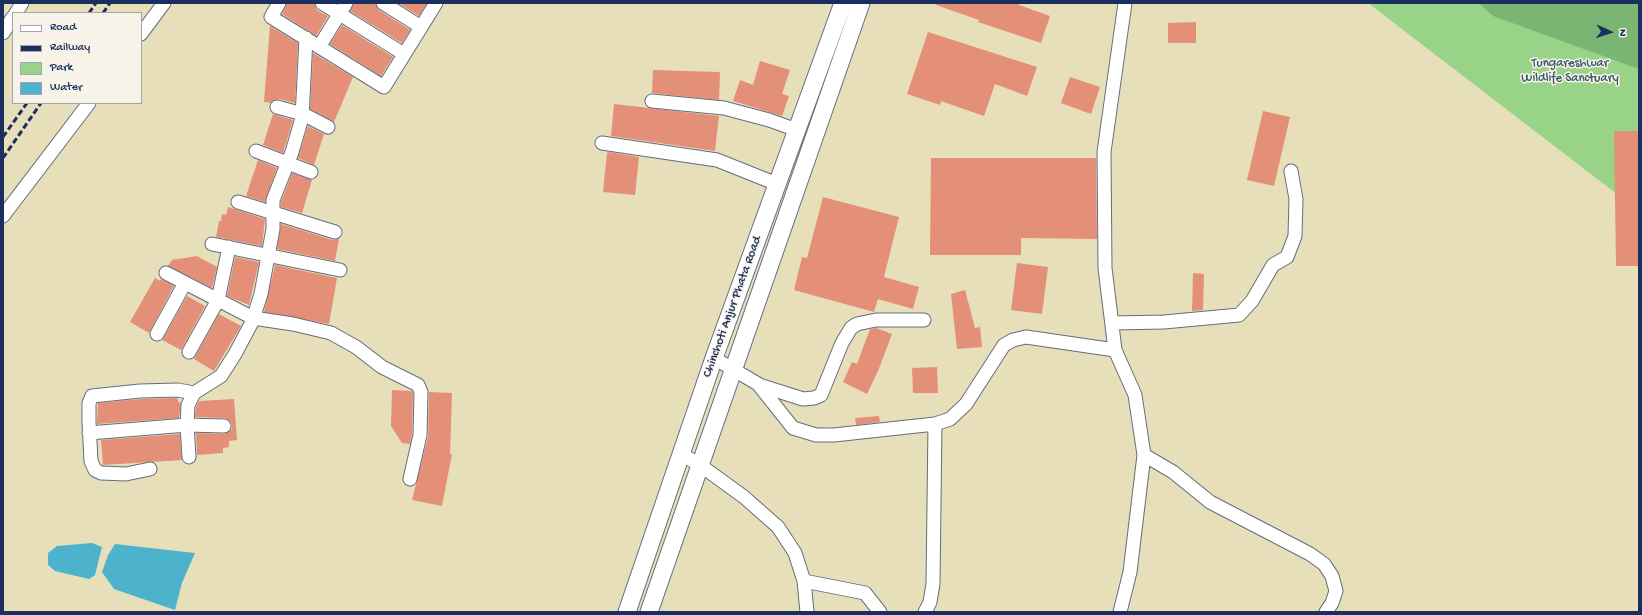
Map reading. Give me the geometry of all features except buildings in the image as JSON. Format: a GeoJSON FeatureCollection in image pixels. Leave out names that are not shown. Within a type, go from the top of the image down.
{"type":"FeatureCollection","features":[{"type":"Feature","properties":{"kind":"main road","name":"Chinchoti Anjur Phata Road"},"geometry":{"type":"LineString","coordinates":[[627,612],[714,358],[843,3]]}},
{"type":"Feature","properties":{"kind":"main road","name":"Chinchoti Anjur Phata Road"},"geometry":{"type":"LineString","coordinates":[[649,612],[732,369],[861,3]]}},
{"type":"Feature","properties":{"kind":"street"},"geometry":{"type":"LineString","coordinates":[[17,12],[22,3]]}},
{"type":"Feature","properties":{"kind":"street"},"geometry":{"type":"LineString","coordinates":[[142,33],[164,3]]}},
{"type":"Feature","properties":{"kind":"street"},"geometry":{"type":"LineString","coordinates":[[279,3],[270,17],[384,87],[436,3]]}},
{"type":"Feature","properties":{"kind":"street"},"geometry":{"type":"LineString","coordinates":[[322,3],[343,8],[404,54]]}},
{"type":"Feature","properties":{"kind":"street"},"geometry":{"type":"LineString","coordinates":[[383,3],[421,27]]}},
{"type":"Feature","properties":{"kind":"street"},"geometry":{"type":"LineString","coordinates":[[1120,612],[1130,572],[1144,455],[1135,395],[1115,350],[1113,323],[1105,268],[1104,152],[1125,3]]}},
{"type":"Feature","properties":{"kind":"street"},"geometry":{"type":"LineString","coordinates":[[319,47],[343,8]]}},
{"type":"Feature","properties":{"kind":"street"},"geometry":{"type":"LineString","coordinates":[[3,33],[12,19]]}},
{"type":"Feature","properties":{"kind":"street"},"geometry":{"type":"LineString","coordinates":[[189,457],[186,425],[188,404],[194,392],[220,376],[236,354],[253,318],[261,294],[273,229],[273,200],[288,162],[303,114],[306,38]]}},
{"type":"Feature","properties":{"kind":"street"},"geometry":{"type":"LineString","coordinates":[[652,101],[724,108],[797,130]]}},
{"type":"Feature","properties":{"kind":"street"},"geometry":{"type":"LineString","coordinates":[[3,216],[88,104]]}},
{"type":"Feature","properties":{"kind":"street"},"geometry":{"type":"LineString","coordinates":[[277,107],[303,114],[328,127]]}},
{"type":"Feature","properties":{"kind":"street"},"geometry":{"type":"LineString","coordinates":[[602,143],[717,160],[777,184]]}},
{"type":"Feature","properties":{"kind":"street"},"geometry":{"type":"LineString","coordinates":[[256,151],[288,162],[310,172]]}},
{"type":"Feature","properties":{"kind":"street"},"geometry":{"type":"LineString","coordinates":[[1113,323],[1178,321],[1239,315],[1252,302],[1273,265],[1287,258],[1295,236],[1296,199],[1291,171]]}},
{"type":"Feature","properties":{"kind":"street"},"geometry":{"type":"LineString","coordinates":[[238,202],[335,232]]}},
{"type":"Feature","properties":{"kind":"street"},"geometry":{"type":"LineString","coordinates":[[212,244],[340,270]]}},
{"type":"Feature","properties":{"kind":"street"},"geometry":{"type":"LineString","coordinates":[[190,352],[218,300],[229,247]]}},
{"type":"Feature","properties":{"kind":"street"},"geometry":{"type":"LineString","coordinates":[[166,273],[253,318],[293,324],[331,333],[356,347],[382,367],[418,386],[420,392],[420,435],[410,479]]}},
{"type":"Feature","properties":{"kind":"street"},"geometry":{"type":"LineString","coordinates":[[157,334],[185,283]]}},
{"type":"Feature","properties":{"kind":"street"},"geometry":{"type":"LineString","coordinates":[[714,358],[758,384],[803,399],[814,398],[821,394],[842,343],[851,328],[858,324],[876,320],[924,320]]}},
{"type":"Feature","properties":{"kind":"street"},"geometry":{"type":"LineString","coordinates":[[758,384],[794,428],[804,433],[834,435],[935,424],[950,419],[966,404],[1004,345],[1013,340],[1026,337],[1115,350]]}},
{"type":"Feature","properties":{"kind":"street"},"geometry":{"type":"LineString","coordinates":[[150,469],[126,474],[101,473],[95,470],[91,461],[89,432],[89,403],[92,396],[140,391],[178,390],[194,392]]}},
{"type":"Feature","properties":{"kind":"street"},"geometry":{"type":"LineString","coordinates":[[925,612],[930,602],[933,584],[935,424]]}},
{"type":"Feature","properties":{"kind":"street"},"geometry":{"type":"LineString","coordinates":[[89,432],[186,425],[224,426]]}},
{"type":"Feature","properties":{"kind":"street"},"geometry":{"type":"LineString","coordinates":[[681,454],[700,465],[744,497],[778,527],[795,554],[804,581],[807,612]]}},
{"type":"Feature","properties":{"kind":"street"},"geometry":{"type":"LineString","coordinates":[[1144,455],[1173,472],[1210,502],[1310,554],[1324,564],[1332,576],[1336,591],[1332,603],[1326,612]]}},
{"type":"Feature","properties":{"kind":"street"},"geometry":{"type":"LineString","coordinates":[[804,581],[865,593],[880,612]]}},
{"type":"Feature","properties":{"kind":"green space","name":"Tungareshwar Wildlife Sanctuary"},"geometry":{"type":"Polygon","coordinates":[[[1368,3],[1639,3],[1639,211],[1368,3]]]}},
{"type":"Feature","properties":{"kind":"green space"},"geometry":{"type":"Polygon","coordinates":[[[1479,3],[1639,3],[1639,69],[1493,16],[1479,3]]]}},
{"type":"Feature","properties":{"kind":"water"},"geometry":{"type":"Polygon","coordinates":[[[92,543],[102,547],[95,575],[89,579],[55,571],[48,565],[48,553],[57,546],[92,543]]]}},
{"type":"Feature","properties":{"kind":"water"},"geometry":{"type":"Polygon","coordinates":[[[115,544],[195,553],[182,583],[175,610],[114,589],[102,572],[108,555],[115,544]]]}},
{"type":"Feature","properties":{"kind":"railway"},"geometry":{"type":"LineString","coordinates":[[90,12],[96,3]]}},
{"type":"Feature","properties":{"kind":"railway"},"geometry":{"type":"LineString","coordinates":[[104,12],[110,3]]}},
{"type":"Feature","properties":{"kind":"railway"},"geometry":{"type":"LineString","coordinates":[[3,137],[26,104]]}},
{"type":"Feature","properties":{"kind":"railway"},"geometry":{"type":"LineString","coordinates":[[3,158],[40,104]]}}]}
